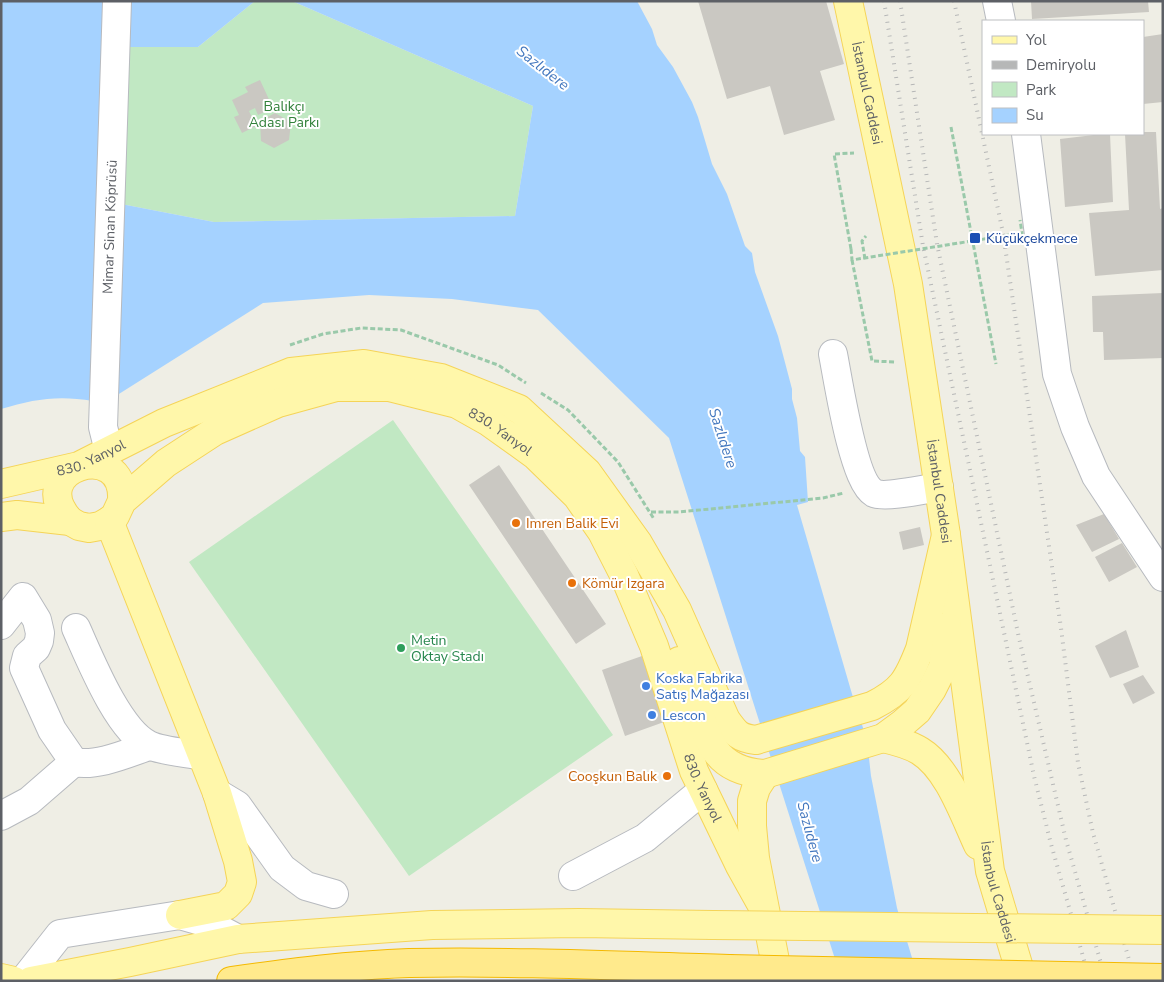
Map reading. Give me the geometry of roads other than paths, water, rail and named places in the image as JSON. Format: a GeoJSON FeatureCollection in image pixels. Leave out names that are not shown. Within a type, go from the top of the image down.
{"type":"FeatureCollection","features":[{"type":"Feature","properties":{"kind":"highway"},"geometry":{"type":"LineString","coordinates":[[231,981],[342,968],[493,962],[1163,978]]}},
{"type":"Feature","properties":{"kind":"main road","name":"İstanbul Caddesi"},"geometry":{"type":"LineString","coordinates":[[848,1],[908,284],[946,535],[990,871],[1022,981]]}},
{"type":"Feature","properties":{"kind":"main road","name":"830. Yanyol"},"geometry":{"type":"LineString","coordinates":[[1,484],[79,466],[164,423],[291,372],[364,364],[441,378],[519,409],[587,472],[638,543]]}},
{"type":"Feature","properties":{"kind":"main road","name":"830. Yanyol"},"geometry":{"type":"LineString","coordinates":[[1,517],[17,515],[70,521],[79,526],[90,528],[100,526],[166,464],[215,430],[278,402],[336,387],[389,387],[457,404],[489,422],[535,455],[577,496],[602,532],[624,574],[654,646],[694,770],[740,866],[764,909]]}},
{"type":"Feature","properties":{"kind":"main road"},"geometry":{"type":"LineString","coordinates":[[70,521],[63,514],[59,505],[59,486],[63,478],[70,470],[89,464],[109,470],[116,477],[120,487],[115,511],[238,861],[242,882],[238,894],[226,906],[180,915]]}},
{"type":"Feature","properties":{"kind":"main road"},"geometry":{"type":"LineString","coordinates":[[638,543],[679,613],[726,720],[736,734],[745,739],[756,740],[872,706],[898,691],[903,685],[920,649],[946,535]]}},
{"type":"Feature","properties":{"kind":"main road"},"geometry":{"type":"LineString","coordinates":[[638,543],[689,691],[714,750],[737,768],[751,773],[765,774],[883,738],[917,711],[932,689],[943,666],[947,642],[946,535]]}},
{"type":"Feature","properties":{"kind":"main road"},"geometry":{"type":"LineString","coordinates":[[883,738],[902,743],[920,751],[938,767],[952,791],[990,871]]}},
{"type":"Feature","properties":{"kind":"main road"},"geometry":{"type":"LineString","coordinates":[[765,774],[756,788],[752,801],[755,858],[778,981]]}},
{"type":"Feature","properties":{"kind":"main road"},"geometry":{"type":"LineString","coordinates":[[31,981],[238,939],[432,925],[579,923],[1163,930]]}},
{"type":"Feature","properties":{"kind":"main road"},"geometry":{"type":"LineString","coordinates":[[1,978],[14,981]]}},
{"type":"Feature","properties":{"kind":"street","name":"Mimar Sinan Köprüsü"},"geometry":{"type":"LineString","coordinates":[[109,451],[103,427],[103,404],[117,1]]}},
{"type":"Feature","properties":{"kind":"street"},"geometry":{"type":"LineString","coordinates":[[997,1],[1001,20]]}},
{"type":"Feature","properties":{"kind":"street"},"geometry":{"type":"LineString","coordinates":[[1026,135],[1057,374],[1075,427],[1096,476],[1163,578]]}},
{"type":"Feature","properties":{"kind":"street"},"geometry":{"type":"LineString","coordinates":[[833,354],[852,445],[866,484],[873,492],[878,494],[939,487]]}},
{"type":"Feature","properties":{"kind":"street"},"geometry":{"type":"LineString","coordinates":[[1,625],[23,597],[37,620],[40,633],[40,640],[36,648],[27,656],[24,668],[52,730],[74,762],[82,764],[97,762],[150,746]]}},
{"type":"Feature","properties":{"kind":"street"},"geometry":{"type":"LineString","coordinates":[[76,628],[103,688],[134,735],[150,746],[202,756]]}},
{"type":"Feature","properties":{"kind":"street"},"geometry":{"type":"LineString","coordinates":[[1,816],[29,801],[74,762]]}},
{"type":"Feature","properties":{"kind":"street"},"geometry":{"type":"LineString","coordinates":[[573,876],[644,838],[703,790]]}},
{"type":"Feature","properties":{"kind":"street"},"geometry":{"type":"LineString","coordinates":[[216,794],[237,805],[282,868],[306,886],[334,894]]}},
{"type":"Feature","properties":{"kind":"street"},"geometry":{"type":"LineString","coordinates":[[23,981],[60,934],[180,915],[208,923],[238,939]]}},
{"type":"Feature","properties":{"kind":"water"},"geometry":{"type":"Polygon","coordinates":[[[1,1],[104,1],[93,401],[57,398],[1,409],[1,1]]]}},
{"type":"Feature","properties":{"kind":"water"},"geometry":{"type":"Polygon","coordinates":[[[117,1],[255,1],[198,47],[116,47],[117,1]]]}},
{"type":"Feature","properties":{"kind":"water","name":"Sazlıdere"},"geometry":{"type":"Polygon","coordinates":[[[292,1],[637,1],[652,29],[657,45],[673,67],[692,102],[712,164],[727,194],[745,246],[752,253],[755,272],[778,336],[792,389],[800,451],[805,457],[808,502],[797,505],[867,740],[871,776],[897,908],[919,981],[842,981],[669,438],[538,310],[452,299],[369,295],[263,303],[103,404],[116,203],[214,222],[515,216],[533,106],[292,1]]]}},
{"type":"Feature","properties":{"kind":"railway"},"geometry":{"type":"LineString","coordinates":[[884,1],[923,246],[1034,776],[1051,844],[1090,981]]}},
{"type":"Feature","properties":{"kind":"railway"},"geometry":{"type":"LineString","coordinates":[[900,1],[937,244],[1019,638],[1066,840],[1106,981]]}},
{"type":"Feature","properties":{"kind":"railway"},"geometry":{"type":"LineString","coordinates":[[954,1],[982,134]]}},
{"type":"Feature","properties":{"kind":"railway"},"geometry":{"type":"LineString","coordinates":[[982,135],[1003,233],[1061,628],[1078,763],[1093,833],[1135,981]]}},
{"type":"Feature","properties":{"kind":"place","name":"Küçükçekmece"},"geometry":{"type":"Point","coordinates":[975,238]}},
{"type":"Feature","properties":{"kind":"place","name":"Imren Balik Evi"},"geometry":{"type":"Point","coordinates":[516,523]}},
{"type":"Feature","properties":{"kind":"place","name":"Kömür Izgara"},"geometry":{"type":"Point","coordinates":[572,583]}},
{"type":"Feature","properties":{"kind":"place","name":"Metin Oktay Stadı"},"geometry":{"type":"Point","coordinates":[401,648]}},
{"type":"Feature","properties":{"kind":"place","name":"Koska Fabrika Satış Mağazası"},"geometry":{"type":"Point","coordinates":[646,686]}},
{"type":"Feature","properties":{"kind":"place","name":"Lescon"},"geometry":{"type":"Point","coordinates":[652,715]}},
{"type":"Feature","properties":{"kind":"place","name":"Cooşkun Balık"},"geometry":{"type":"Point","coordinates":[667,776]}},
{"type":"Feature","properties":{"kind":"park label","name":"Balıkçı Adası Parkı"},"geometry":{"type":"Point","coordinates":[284,114]}}]}
